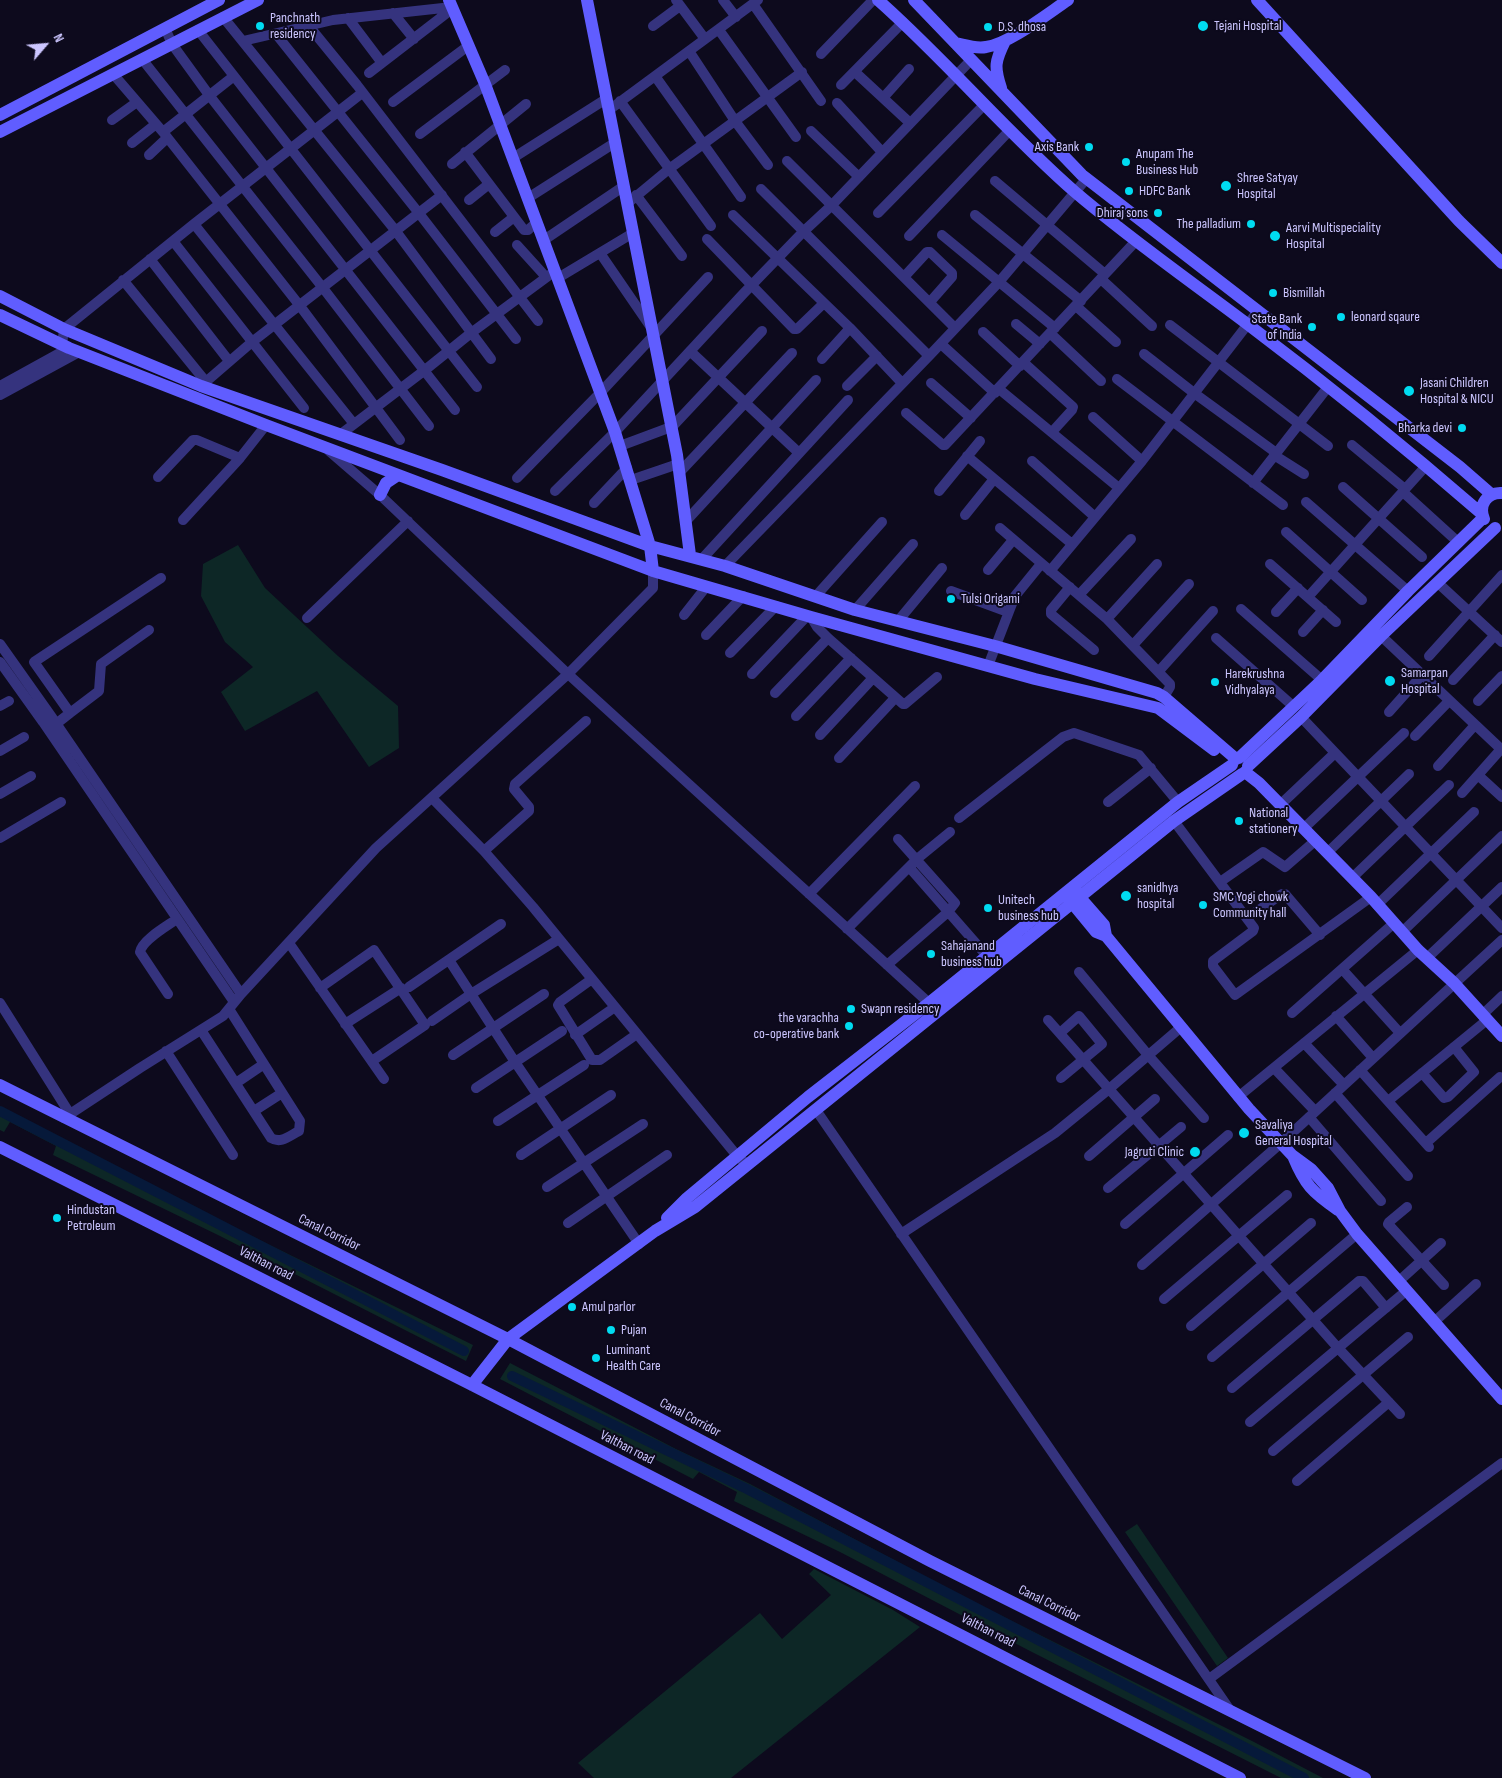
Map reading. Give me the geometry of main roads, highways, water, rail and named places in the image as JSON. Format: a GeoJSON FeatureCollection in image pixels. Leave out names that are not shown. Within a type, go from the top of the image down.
{"type":"FeatureCollection","features":[{"type":"Feature","properties":{"kind":"waterway"},"geometry":{"type":"LineString","coordinates":[[0,1111],[464,1351]]}},
{"type":"Feature","properties":{"kind":"waterway"},"geometry":{"type":"LineString","coordinates":[[512,1376],[747,1489],[1304,1778]]}},
{"type":"Feature","properties":{"kind":"place","name":"Panchnath residency"},"geometry":{"type":"Point","coordinates":[260,26]}},
{"type":"Feature","properties":{"kind":"place","name":"Tejani Hospital"},"geometry":{"type":"Point","coordinates":[1203,26]}},
{"type":"Feature","properties":{"kind":"place","name":"D.S. dhosa"},"geometry":{"type":"Point","coordinates":[988,27]}},
{"type":"Feature","properties":{"kind":"place","name":"Axis Bank"},"geometry":{"type":"Point","coordinates":[1089,147]}},
{"type":"Feature","properties":{"kind":"place","name":"Anupam The Business Hub"},"geometry":{"type":"Point","coordinates":[1126,162]}},
{"type":"Feature","properties":{"kind":"place","name":"Shree Satyay Hospital"},"geometry":{"type":"Point","coordinates":[1226,186]}},
{"type":"Feature","properties":{"kind":"place","name":"HDFC Bank"},"geometry":{"type":"Point","coordinates":[1129,191]}},
{"type":"Feature","properties":{"kind":"place","name":"Dhiraj sons"},"geometry":{"type":"Point","coordinates":[1158,213]}},
{"type":"Feature","properties":{"kind":"place","name":"The palladium"},"geometry":{"type":"Point","coordinates":[1251,224]}},
{"type":"Feature","properties":{"kind":"place","name":"Aarvi Multispeciality Hospital"},"geometry":{"type":"Point","coordinates":[1275,236]}},
{"type":"Feature","properties":{"kind":"place","name":"Bismillah"},"geometry":{"type":"Point","coordinates":[1273,293]}},
{"type":"Feature","properties":{"kind":"place","name":"leonard sqaure"},"geometry":{"type":"Point","coordinates":[1341,317]}},
{"type":"Feature","properties":{"kind":"place","name":"State Bank of India"},"geometry":{"type":"Point","coordinates":[1312,327]}},
{"type":"Feature","properties":{"kind":"place","name":"Jasani Children Hospital & NICU"},"geometry":{"type":"Point","coordinates":[1409,391]}},
{"type":"Feature","properties":{"kind":"place","name":"Bharka devi"},"geometry":{"type":"Point","coordinates":[1462,428]}},
{"type":"Feature","properties":{"kind":"place","name":"Tulsi Origami"},"geometry":{"type":"Point","coordinates":[951,599]}},
{"type":"Feature","properties":{"kind":"place","name":"Samarpan Hospital"},"geometry":{"type":"Point","coordinates":[1390,681]}},
{"type":"Feature","properties":{"kind":"place","name":"Harekrushna Vidhyalaya"},"geometry":{"type":"Point","coordinates":[1215,682]}},
{"type":"Feature","properties":{"kind":"place","name":"National stationery"},"geometry":{"type":"Point","coordinates":[1239,821]}},
{"type":"Feature","properties":{"kind":"place","name":"sanidhya hospital"},"geometry":{"type":"Point","coordinates":[1126,896]}},
{"type":"Feature","properties":{"kind":"place","name":"SMC Yogi chowk Community hall"},"geometry":{"type":"Point","coordinates":[1203,905]}},
{"type":"Feature","properties":{"kind":"place","name":"Unitech business hub"},"geometry":{"type":"Point","coordinates":[988,908]}},
{"type":"Feature","properties":{"kind":"place","name":"Sahajanand business hub"},"geometry":{"type":"Point","coordinates":[931,954]}},
{"type":"Feature","properties":{"kind":"place","name":"Swapn residency"},"geometry":{"type":"Point","coordinates":[851,1009]}},
{"type":"Feature","properties":{"kind":"place","name":"the varachha co-operative bank"},"geometry":{"type":"Point","coordinates":[849,1026]}},
{"type":"Feature","properties":{"kind":"place","name":"Savaliya General Hospital"},"geometry":{"type":"Point","coordinates":[1244,1133]}},
{"type":"Feature","properties":{"kind":"place","name":"Jagruti Clinic"},"geometry":{"type":"Point","coordinates":[1195,1152]}},
{"type":"Feature","properties":{"kind":"place","name":"Hindustan Petroleum"},"geometry":{"type":"Point","coordinates":[57,1218]}},
{"type":"Feature","properties":{"kind":"place","name":"Amul parlor"},"geometry":{"type":"Point","coordinates":[572,1307]}},
{"type":"Feature","properties":{"kind":"place","name":"Pujan"},"geometry":{"type":"Point","coordinates":[611,1330]}},
{"type":"Feature","properties":{"kind":"place","name":"Luminant Health Care"},"geometry":{"type":"Point","coordinates":[596,1358]}}]}
